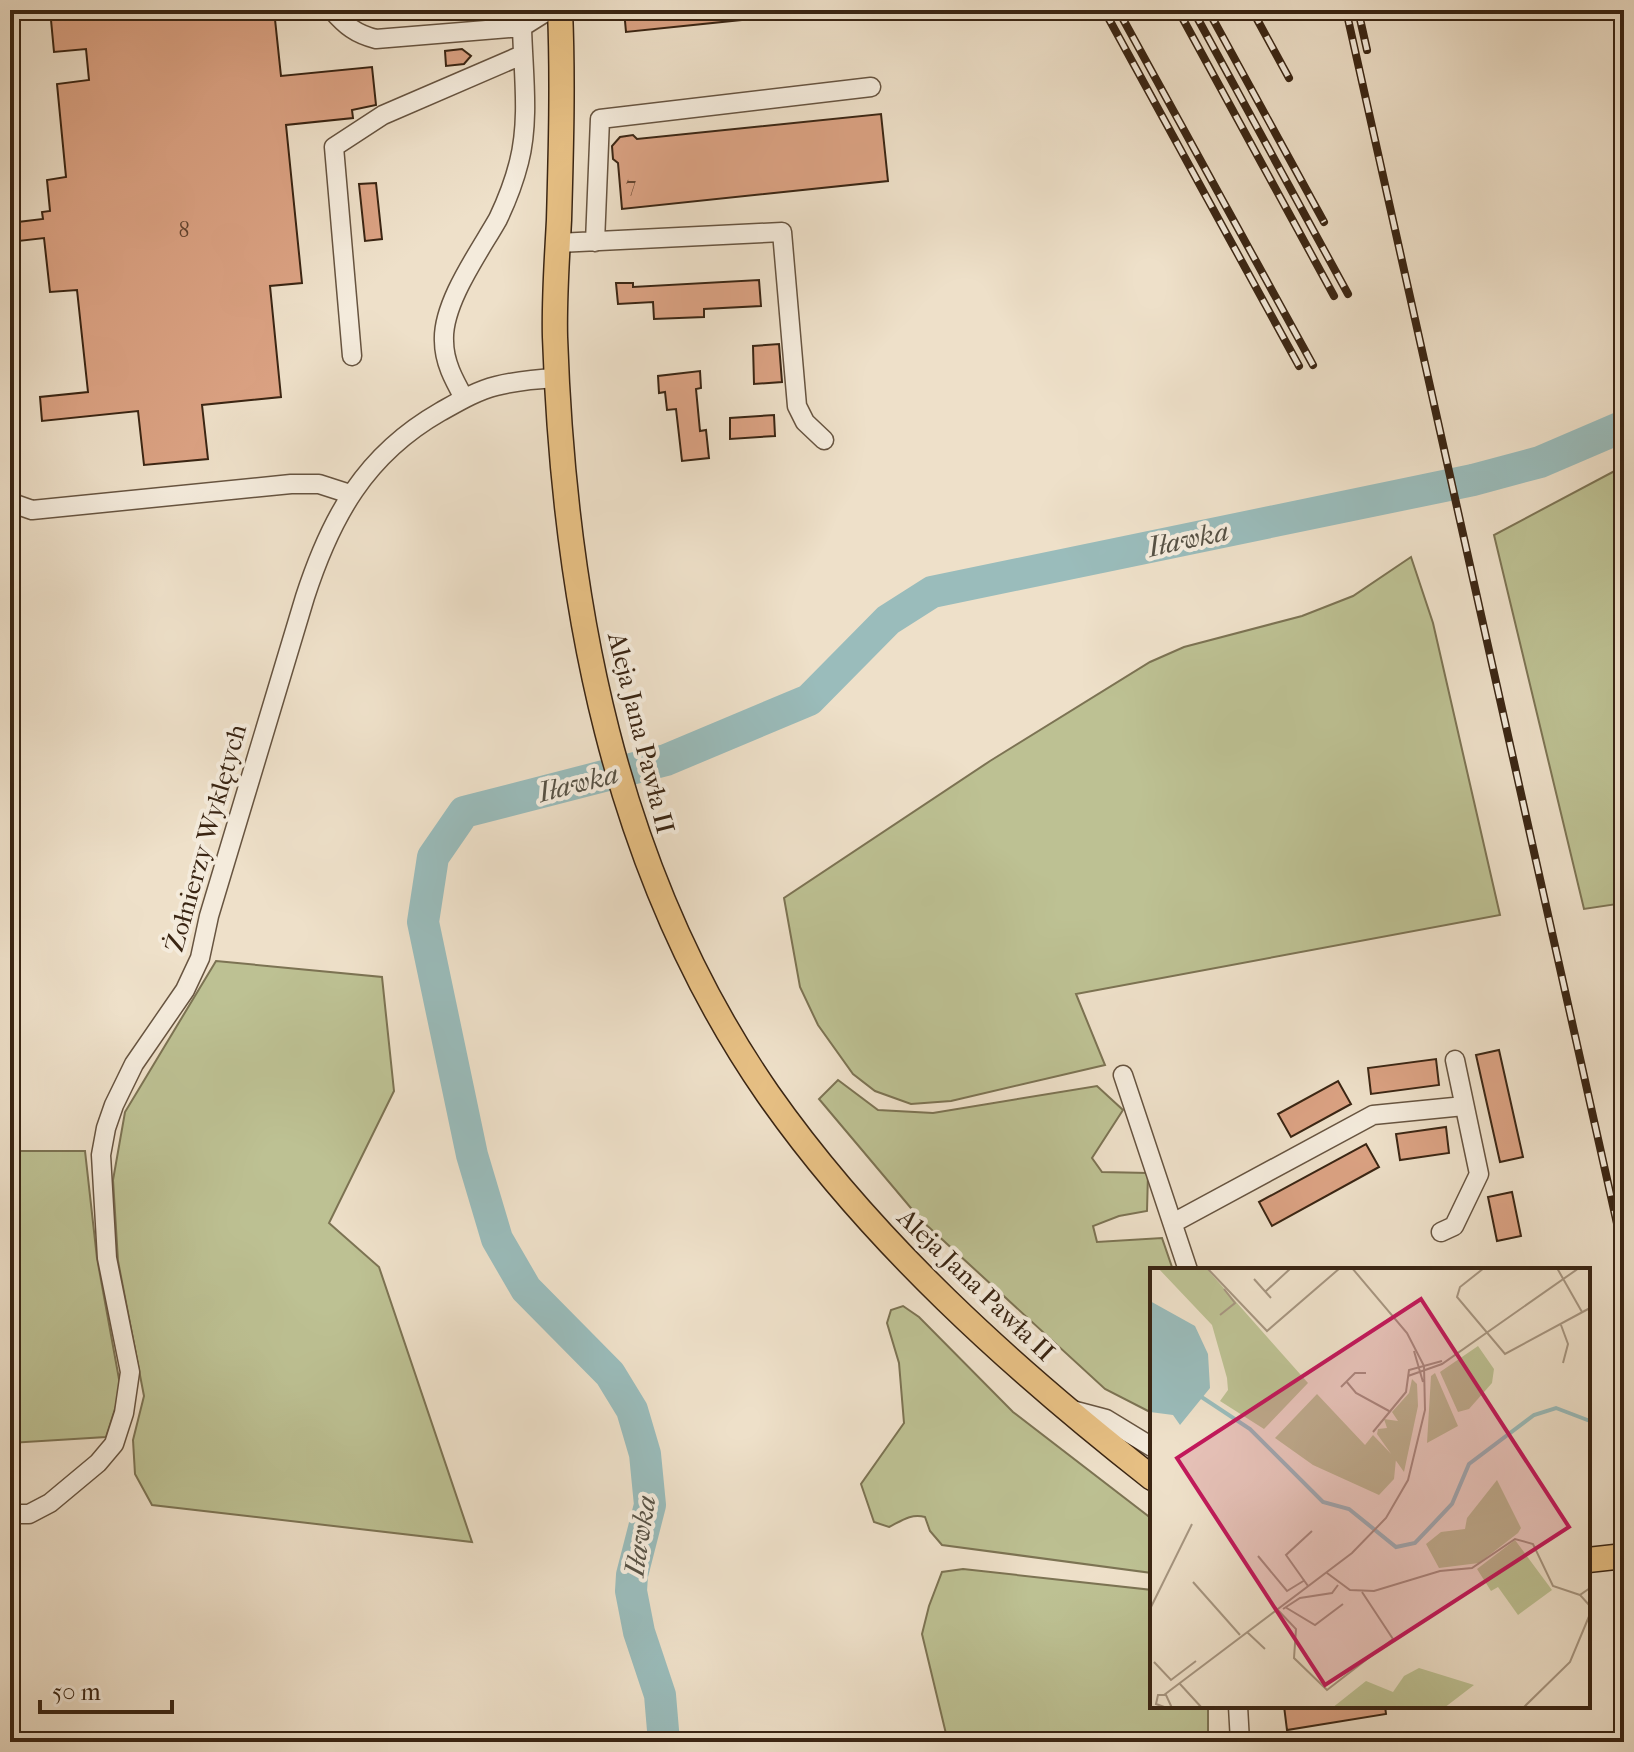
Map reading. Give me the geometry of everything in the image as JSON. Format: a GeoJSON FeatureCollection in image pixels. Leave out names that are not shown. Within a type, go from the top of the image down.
{"type":"FeatureCollection","features":[{"type":"Feature","properties":{"kind":"main road","name":"Aleja Jana Pawła II"},"geometry":{"type":"LineString","coordinates":[[560,10],[563,73],[555,333],[563,479],[595,686],[619,783],[644,857],[697,974],[768,1093],[865,1213],[962,1313],[1062,1407],[1150,1476]]}},
{"type":"Feature","properties":{"kind":"main road","name":"Aleja Jana Pawła II"},"geometry":{"type":"LineString","coordinates":[[1110,1445],[1150,1463]]}},
{"type":"Feature","properties":{"kind":"main road"},"geometry":{"type":"LineString","coordinates":[[1590,1560],[1622,1556]]}},
{"type":"Feature","properties":{"kind":"street"},"geometry":{"type":"LineString","coordinates":[[332,10],[359,35],[376,39],[522,27],[549,10]]}},
{"type":"Feature","properties":{"kind":"street"},"geometry":{"type":"LineString","coordinates":[[464,398],[446,360],[443,338],[459,288],[511,191],[520,158],[524,118],[522,27]]}},
{"type":"Feature","properties":{"kind":"street"},"geometry":{"type":"LineString","coordinates":[[352,356],[334,147],[383,115],[522,55]]}},
{"type":"Feature","properties":{"kind":"street"},"geometry":{"type":"LineString","coordinates":[[595,242],[600,119],[871,87]]}},
{"type":"Feature","properties":{"kind":"street"},"geometry":{"type":"LineString","coordinates":[[558,243],[782,232],[797,406],[805,422],[824,440]]}},
{"type":"Feature","properties":{"kind":"street","name":"Żołnierzy Wyklętych"},"geometry":{"type":"LineString","coordinates":[[10,1514],[29,1514],[50,1503],[98,1463],[114,1444],[124,1413],[130,1372],[107,1258],[101,1155],[106,1128],[134,1064],[185,990],[200,958],[209,916],[317,558],[350,494],[370,467],[397,442],[464,398],[518,381],[557,378]]}},
{"type":"Feature","properties":{"kind":"street"},"geometry":{"type":"LineString","coordinates":[[10,497],[15,504],[32,510],[291,484],[319,484],[350,494]]}},
{"type":"Feature","properties":{"kind":"street"},"geometry":{"type":"LineString","coordinates":[[1441,1232],[1454,1226],[1479,1174],[1455,1060]]}},
{"type":"Feature","properties":{"kind":"street"},"geometry":{"type":"LineString","coordinates":[[1123,1075],[1187,1268]]}},
{"type":"Feature","properties":{"kind":"street"},"geometry":{"type":"LineString","coordinates":[[1173,1223],[1373,1115],[1464,1106]]}},
{"type":"Feature","properties":{"kind":"street"},"geometry":{"type":"LineString","coordinates":[[1062,1407],[1106,1419],[1150,1446]]}},
{"type":"Feature","properties":{"kind":"street"},"geometry":{"type":"LineString","coordinates":[[1239,1710],[1240,1742]]}},
{"type":"Feature","properties":{"kind":"green space"},"geometry":{"type":"Polygon","coordinates":[[[1624,466],[1624,903],[1584,909],[1494,535],[1624,466]]]}},
{"type":"Feature","properties":{"kind":"green space"},"geometry":{"type":"Polygon","coordinates":[[[1411,557],[1433,623],[1500,915],[1076,994],[1105,1065],[951,1101],[911,1104],[875,1091],[853,1074],[818,1025],[800,987],[784,898],[990,761],[1150,662],[1184,647],[1302,616],[1353,596],[1411,557]]]}},
{"type":"Feature","properties":{"kind":"green space"},"geometry":{"type":"Polygon","coordinates":[[[216,961],[382,977],[394,1091],[329,1223],[379,1267],[472,1542],[152,1505],[135,1474],[133,1440],[144,1396],[118,1261],[113,1180],[125,1112],[216,961]]]}},
{"type":"Feature","properties":{"kind":"green space"},"geometry":{"type":"Polygon","coordinates":[[[838,1080],[878,1110],[933,1113],[1097,1086],[1123,1110],[1092,1158],[1102,1172],[1148,1173],[1147,1211],[1119,1216],[1093,1226],[1097,1242],[1162,1238],[1172,1268],[1150,1268],[1150,1412],[1105,1389],[921,1220],[819,1099],[838,1080]]]}},
{"type":"Feature","properties":{"kind":"green space"},"geometry":{"type":"Polygon","coordinates":[[[10,1151],[85,1151],[97,1258],[121,1390],[106,1437],[10,1443],[10,1151]]]}},
{"type":"Feature","properties":{"kind":"green space"},"geometry":{"type":"Polygon","coordinates":[[[903,1306],[919,1317],[1013,1412],[1150,1517],[1150,1573],[942,1545],[930,1531],[925,1517],[920,1516],[906,1518],[889,1527],[874,1522],[861,1484],[904,1423],[899,1363],[887,1323],[891,1310],[903,1306]]]}},
{"type":"Feature","properties":{"kind":"green space"},"geometry":{"type":"Polygon","coordinates":[[[963,1569],[1150,1590],[1150,1708],[1208,1708],[1208,1742],[948,1742],[922,1634],[942,1572],[963,1569]]]}},
{"type":"Feature","properties":{"kind":"building"},"geometry":{"type":"Polygon","coordinates":[[[152,10],[274,10],[281,76],[372,67],[376,105],[352,110],[353,118],[286,125],[302,283],[270,286],[281,397],[202,405],[208,459],[144,465],[138,411],[42,421],[40,397],[88,392],[77,290],[50,292],[44,238],[10,242],[10,223],[43,219],[42,212],[50,211],[47,180],[66,177],[57,84],[89,80],[86,49],[54,52],[51,20],[152,10]]]}},
{"type":"Feature","properties":{"kind":"building"},"geometry":{"type":"Polygon","coordinates":[[[624,10],[741,10],[741,20],[626,32],[624,10]]]}},
{"type":"Feature","properties":{"kind":"building"},"geometry":{"type":"Polygon","coordinates":[[[462,49],[471,56],[464,64],[446,66],[445,51],[462,49]]]}},
{"type":"Feature","properties":{"kind":"building"},"geometry":{"type":"Polygon","coordinates":[[[881,114],[888,181],[622,209],[618,163],[613,159],[612,146],[620,137],[633,135],[637,139],[881,114]]]}},
{"type":"Feature","properties":{"kind":"building"},"geometry":{"type":"Polygon","coordinates":[[[376,183],[382,239],[365,241],[359,184],[376,183]]]}},
{"type":"Feature","properties":{"kind":"building"},"geometry":{"type":"Polygon","coordinates":[[[759,280],[761,306],[704,309],[704,317],[654,319],[653,302],[618,304],[616,283],[633,283],[633,287],[759,280]]]}},
{"type":"Feature","properties":{"kind":"building"},"geometry":{"type":"Polygon","coordinates":[[[779,344],[782,382],[754,384],[753,346],[779,344]]]}},
{"type":"Feature","properties":{"kind":"building"},"geometry":{"type":"Polygon","coordinates":[[[700,371],[701,388],[696,389],[700,431],[706,430],[709,458],[682,461],[676,409],[667,410],[665,392],[659,393],[658,376],[700,371]]]}},
{"type":"Feature","properties":{"kind":"building"},"geometry":{"type":"Polygon","coordinates":[[[774,415],[775,436],[730,439],[730,418],[774,415]]]}},
{"type":"Feature","properties":{"kind":"building"},"geometry":{"type":"Polygon","coordinates":[[[1499,1050],[1523,1157],[1500,1162],[1476,1055],[1499,1050]]]}},
{"type":"Feature","properties":{"kind":"building"},"geometry":{"type":"Polygon","coordinates":[[[1436,1059],[1439,1085],[1371,1094],[1368,1068],[1436,1059]]]}},
{"type":"Feature","properties":{"kind":"building"},"geometry":{"type":"Polygon","coordinates":[[[1338,1081],[1351,1104],[1291,1137],[1278,1114],[1338,1081]]]}},
{"type":"Feature","properties":{"kind":"building"},"geometry":{"type":"Polygon","coordinates":[[[1446,1127],[1449,1153],[1400,1160],[1396,1134],[1446,1127]]]}},
{"type":"Feature","properties":{"kind":"building"},"geometry":{"type":"Polygon","coordinates":[[[1366,1144],[1379,1167],[1272,1226],[1259,1202],[1366,1144]]]}},
{"type":"Feature","properties":{"kind":"building"},"geometry":{"type":"Polygon","coordinates":[[[1512,1192],[1521,1236],[1497,1241],[1488,1197],[1512,1192]]]}},
{"type":"Feature","properties":{"kind":"building"},"geometry":{"type":"Polygon","coordinates":[[[1284,1708],[1385,1708],[1386,1714],[1287,1730],[1284,1708]]]}},
{"type":"Feature","properties":{"kind":"waterway","name":"Iławka"},"geometry":{"type":"LineString","coordinates":[[664,1742],[660,1695],[639,1632],[631,1591],[632,1575],[650,1505],[645,1454],[632,1410],[610,1374],[526,1289],[497,1239],[472,1155],[423,922],[433,857],[464,812],[666,760],[809,700],[888,620],[932,592],[1473,480],[1540,462],[1624,426]]}},
{"type":"Feature","properties":{"kind":"railway"},"geometry":{"type":"LineString","coordinates":[[1104,10],[1299,366]]}},
{"type":"Feature","properties":{"kind":"railway"},"geometry":{"type":"LineString","coordinates":[[1118,10],[1313,365]]}},
{"type":"Feature","properties":{"kind":"railway"},"geometry":{"type":"LineString","coordinates":[[1178,10],[1334,296]]}},
{"type":"Feature","properties":{"kind":"railway"},"geometry":{"type":"LineString","coordinates":[[1193,10],[1348,294]]}},
{"type":"Feature","properties":{"kind":"railway"},"geometry":{"type":"LineString","coordinates":[[1208,10],[1324,222]]}},
{"type":"Feature","properties":{"kind":"railway"},"geometry":{"type":"LineString","coordinates":[[1252,10],[1289,78]]}},
{"type":"Feature","properties":{"kind":"railway"},"geometry":{"type":"LineString","coordinates":[[1346,10],[1624,1255]]}},
{"type":"Feature","properties":{"kind":"railway"},"geometry":{"type":"LineString","coordinates":[[1358,10],[1367,50]]}}]}
